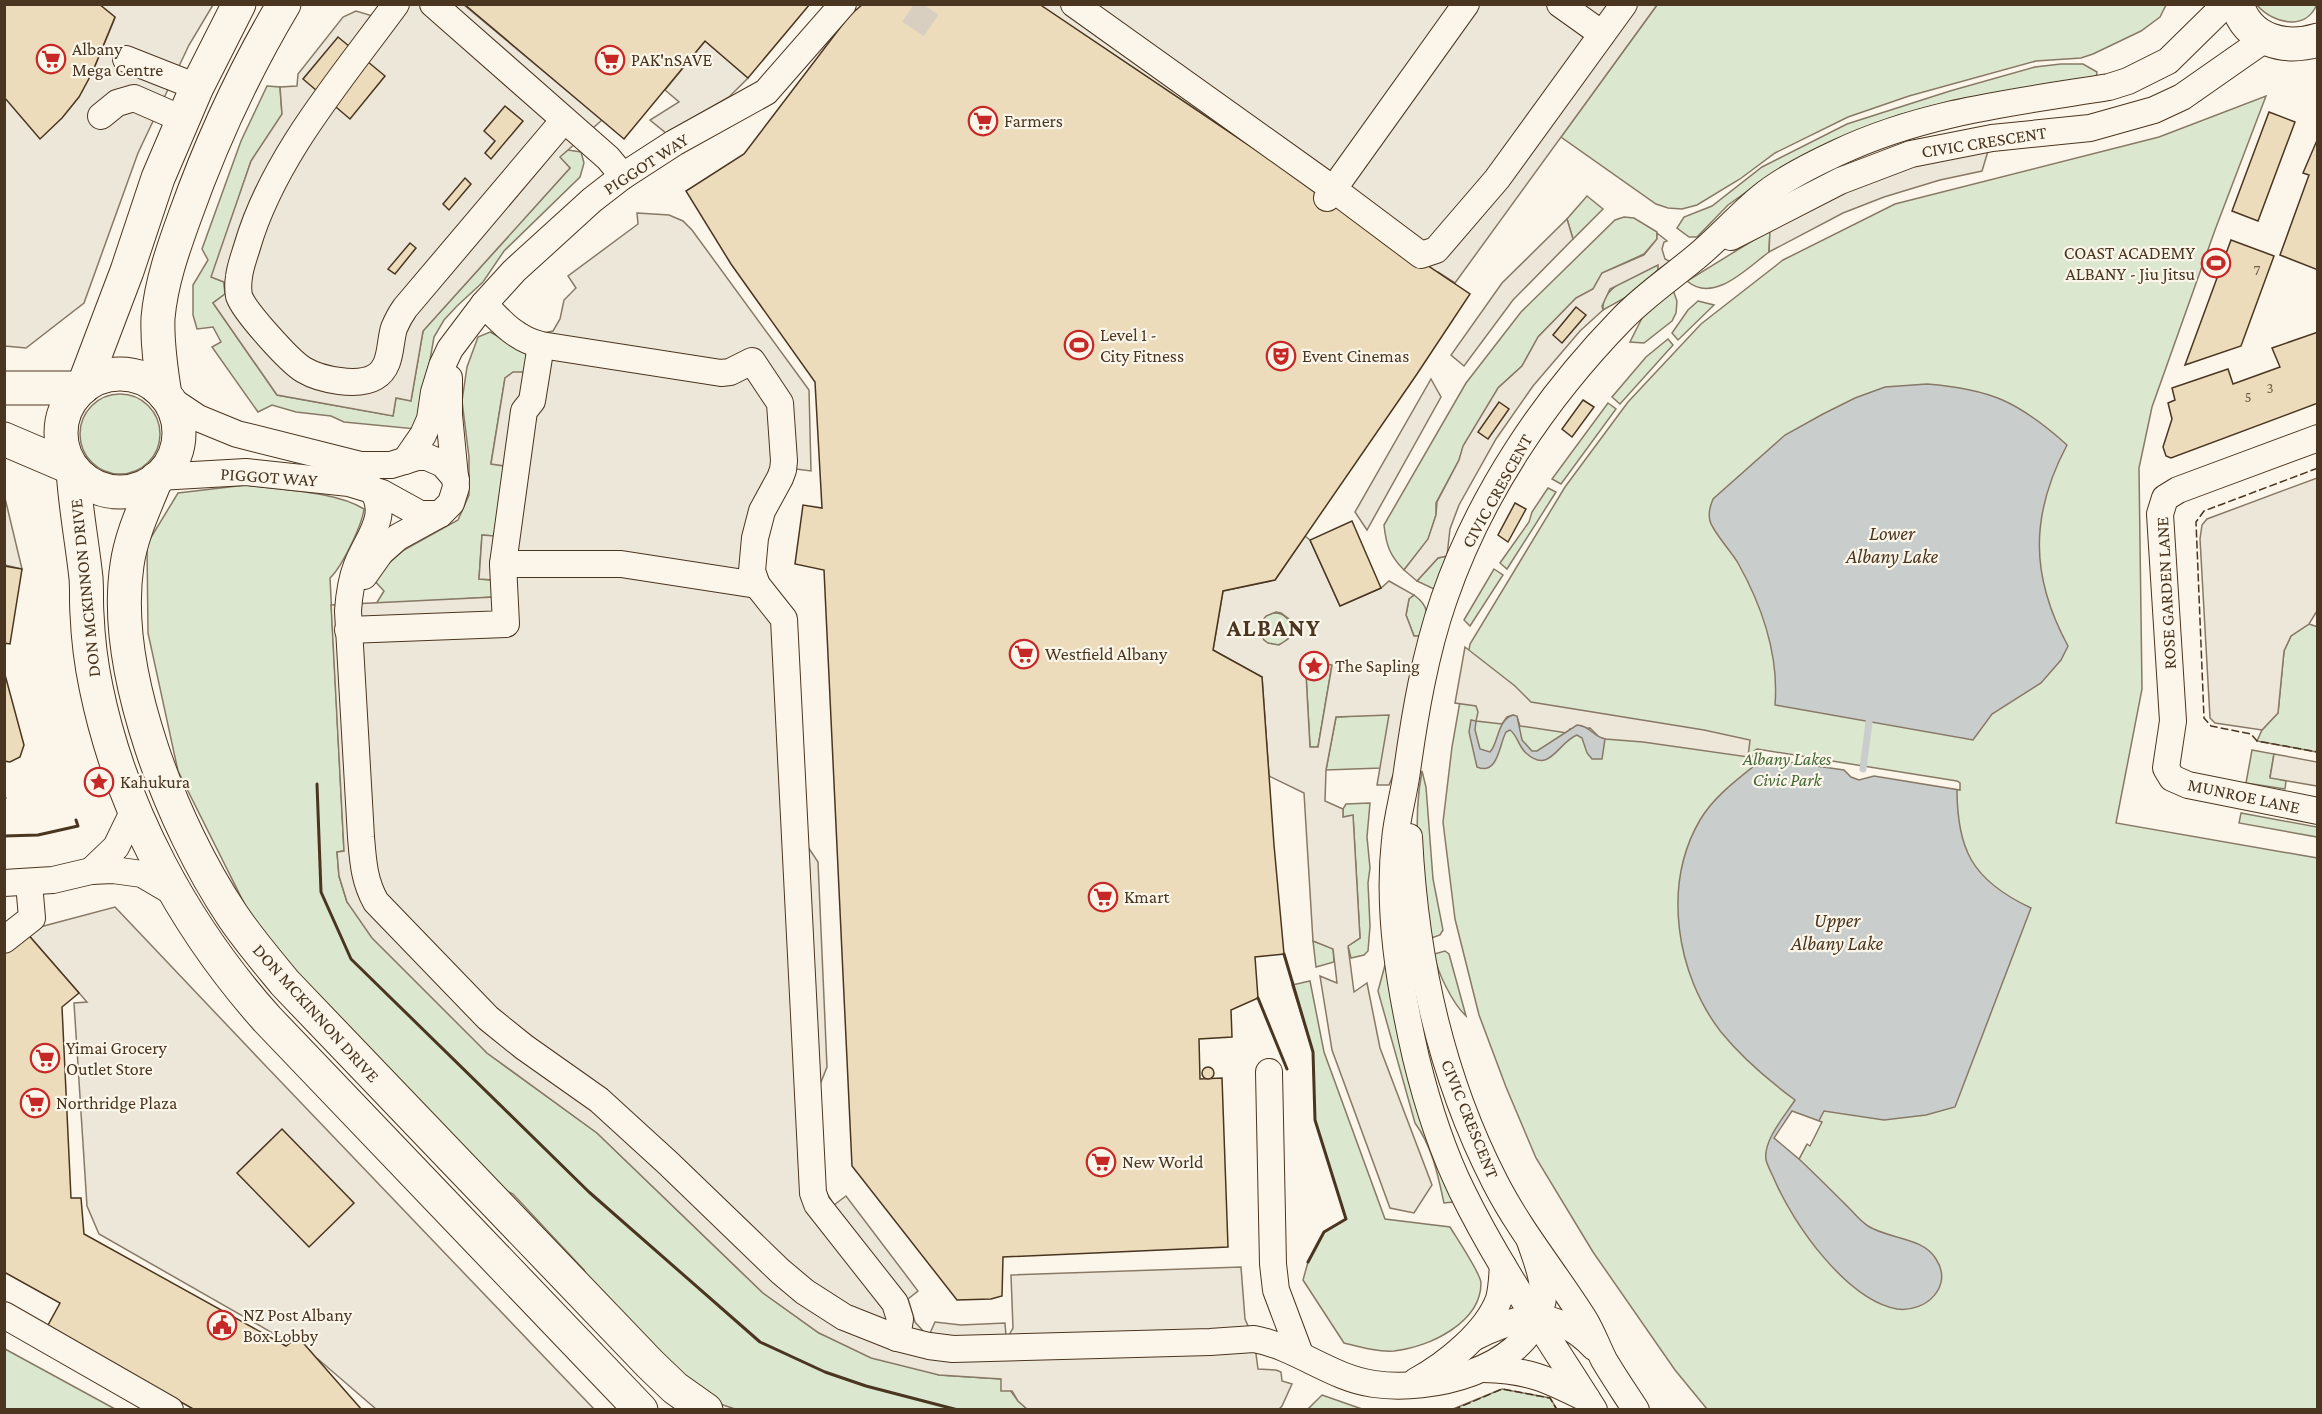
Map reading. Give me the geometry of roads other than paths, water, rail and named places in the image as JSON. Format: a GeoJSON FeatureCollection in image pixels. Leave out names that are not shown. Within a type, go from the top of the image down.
{"type":"FeatureCollection","features":[{"type":"Feature","properties":{"kind":"main road"},"geometry":{"type":"LineString","coordinates":[[73,469],[62,446],[61,433],[67,408],[82,388],[124,280],[158,178],[182,119],[239,4]]}},
{"type":"Feature","properties":{"kind":"main road"},"geometry":{"type":"LineString","coordinates":[[165,396],[158,340],[159,316],[164,284],[175,244],[220,129],[249,68],[284,4]]}},
{"type":"Feature","properties":{"kind":"main road"},"geometry":{"type":"LineString","coordinates":[[2237,4],[2245,21],[2265,39],[2283,45],[2301,45],[2318,40]]}},
{"type":"Feature","properties":{"kind":"main road"},"geometry":{"type":"LineString","coordinates":[[4,388],[82,388],[103,376],[126,375],[147,381],[165,396],[176,416],[178,439],[171,462],[157,478],[136,490],[112,492],[91,485],[73,469],[4,439]]}},
{"type":"Feature","properties":{"kind":"main road","name":"DON MCKINNON DRIVE"},"geometry":{"type":"LineString","coordinates":[[73,469],[75,507],[86,580],[88,626],[96,685],[112,747],[134,810],[176,894],[236,985],[641,1410]]}},
{"type":"Feature","properties":{"kind":"main road","name":"DON MCKINNON DRIVE"},"geometry":{"type":"LineString","coordinates":[[157,478],[132,538],[126,566],[124,595],[130,663],[155,759],[178,818],[209,877],[251,941],[301,1001],[650,1364],[675,1388],[706,1410]]}},
{"type":"Feature","properties":{"kind":"street"},"geometry":{"type":"LineString","coordinates":[[396,4],[315,115],[276,174],[260,209],[238,276],[239,296],[292,362],[307,372],[338,380],[367,381],[383,370],[387,363],[394,328],[405,308],[564,120]]}},
{"type":"Feature","properties":{"kind":"street"},"geometry":{"type":"LineString","coordinates":[[433,4],[608,158],[623,176]]}},
{"type":"Feature","properties":{"kind":"street","name":"PIGGOT WAY"},"geometry":{"type":"LineString","coordinates":[[405,461],[423,435],[430,419],[434,392],[450,350],[484,304],[514,271],[592,200],[623,176],[674,143],[766,92],[843,4]]}},
{"type":"Feature","properties":{"kind":"street"},"geometry":{"type":"LineString","coordinates":[[1074,4],[1330,193],[1421,255],[1437,250],[1497,179],[1624,4]]}},
{"type":"Feature","properties":{"kind":"street"},"geometry":{"type":"LineString","coordinates":[[1330,193],[1466,4]]}},
{"type":"Feature","properties":{"kind":"street"},"geometry":{"type":"LineString","coordinates":[[1560,4],[1602,34]]}},
{"type":"Feature","properties":{"kind":"street","name":"CIVIC CRESCENT"},"geometry":{"type":"LineString","coordinates":[[1591,1404],[1503,1266],[1459,1186],[1416,1058],[1399,963],[1393,896],[1395,836],[1415,716],[1443,603],[1473,529],[1494,488],[1545,409],[1584,360],[1625,315],[1701,253],[1762,196],[1838,152],[1901,127],[1985,106],[2109,87],[2128,81],[2168,61],[2226,4]]}},
{"type":"Feature","properties":{"kind":"street","name":"CIVIC CRESCENT"},"geometry":{"type":"LineString","coordinates":[[1701,253],[1808,196],[1875,166],[1911,154],[1992,138],[2090,128],[2154,110],[2182,97],[2265,39]]}},
{"type":"Feature","properties":{"kind":"street"},"geometry":{"type":"LineString","coordinates":[[126,59],[197,87]]}},
{"type":"Feature","properties":{"kind":"street"},"geometry":{"type":"LineString","coordinates":[[101,116],[117,103],[134,98],[182,119]]}},
{"type":"Feature","properties":{"kind":"street"},"geometry":{"type":"LineString","coordinates":[[484,304],[519,337],[541,345],[721,373],[730,372],[752,361],[780,403],[783,470],[762,512],[755,538],[752,571],[757,585],[784,619],[813,1193],[817,1204],[895,1303],[900,1319],[897,1338]]}},
{"type":"Feature","properties":{"kind":"street","name":"PIGGOT WAY"},"geometry":{"type":"LineString","coordinates":[[157,478],[246,472],[349,483],[371,488],[420,514],[440,514],[451,503],[456,487],[448,387],[459,337]]}},
{"type":"Feature","properties":{"kind":"street"},"geometry":{"type":"LineString","coordinates":[[348,630],[506,624],[503,564],[524,411],[532,401],[541,345]]}},
{"type":"Feature","properties":{"kind":"street","name":"PIGGOT WAY"},"geometry":{"type":"LineString","coordinates":[[165,396],[198,418],[237,434],[361,465],[378,466],[417,457],[435,459],[456,479]]}},
{"type":"Feature","properties":{"kind":"street","name":"ROSE GARDEN LANE"},"geometry":{"type":"LineString","coordinates":[[2172,778],[2166,768],[2173,721],[2160,525],[2162,504],[2169,494],[2178,490],[2318,438]]}},
{"type":"Feature","properties":{"kind":"street"},"geometry":{"type":"LineString","coordinates":[[371,488],[379,502],[380,513],[378,524],[356,567],[350,590],[348,630],[364,872],[368,888],[376,902],[488,1018],[524,1047],[599,1100],[805,1292],[844,1317],[897,1338],[929,1346],[952,1349],[1254,1339],[1300,1354],[1336,1374],[1354,1380],[1374,1384],[1411,1384],[1460,1377],[1483,1369],[1518,1344],[1530,1332],[1542,1307],[1543,1295],[1538,1264],[1530,1241]]}},
{"type":"Feature","properties":{"kind":"street"},"geometry":{"type":"LineString","coordinates":[[348,630],[360,585],[375,560],[398,537],[440,514]]}},
{"type":"Feature","properties":{"kind":"street"},"geometry":{"type":"LineString","coordinates":[[503,564],[621,564],[757,585]]}},
{"type":"Feature","properties":{"kind":"street","name":"MUNROE LANE"},"geometry":{"type":"LineString","coordinates":[[2172,778],[2188,785],[2318,811]]}},
{"type":"Feature","properties":{"kind":"street","name":"CIVIC CRESCENT"},"geometry":{"type":"LineString","coordinates":[[1404,792],[1415,913],[1433,1019],[1453,1083],[1495,1182],[1530,1241],[1585,1321],[1604,1359],[1636,1410]]}},
{"type":"Feature","properties":{"kind":"street"},"geometry":{"type":"LineString","coordinates":[[91,870],[116,847],[134,810]]}},
{"type":"Feature","properties":{"kind":"street"},"geometry":{"type":"LineString","coordinates":[[4,940],[32,918],[16,883],[53,880],[91,870],[114,870],[142,874],[176,894]]}},
{"type":"Feature","properties":{"kind":"street"},"geometry":{"type":"LineString","coordinates":[[1269,1072],[1273,1264],[1276,1290],[1300,1354]]}},
{"type":"Feature","properties":{"kind":"street"},"geometry":{"type":"LineString","coordinates":[[1411,1384],[1435,1371],[1469,1340],[1492,1312],[1502,1285],[1503,1266]]}},
{"type":"Feature","properties":{"kind":"street"},"geometry":{"type":"LineString","coordinates":[[4,1315],[170,1410]]}},
{"type":"Feature","properties":{"kind":"street"},"geometry":{"type":"LineString","coordinates":[[1469,1340],[1513,1320],[1537,1318],[1562,1323],[1574,1329],[1585,1337],[1604,1359]]}},
{"type":"Feature","properties":{"kind":"street"},"geometry":{"type":"LineString","coordinates":[[1483,1369],[1524,1372],[1544,1378],[1591,1404]]}},
{"type":"Feature","properties":{"kind":"water","name":"Lower Albany Lake"},"geometry":{"type":"Polygon","coordinates":[[[1927,384],[1969,390],[2003,400],[2034,418],[2067,445],[2046,496],[2039,546],[2041,570],[2047,595],[2068,646],[2061,660],[2041,683],[1992,714],[1973,740],[1775,705],[1774,668],[1761,614],[1747,579],[1709,518],[1713,499],[1785,435],[1855,398],[1885,387],[1927,384]]]}},
{"type":"Feature","properties":{"kind":"water"},"geometry":{"type":"Polygon","coordinates":[[[1513,715],[1517,716],[1522,740],[1532,751],[1537,751],[1577,725],[1586,727],[1605,739],[1602,759],[1592,759],[1587,753],[1582,738],[1577,735],[1548,759],[1534,759],[1523,750],[1510,730],[1506,732],[1494,763],[1484,769],[1477,767],[1469,732],[1471,720],[1476,721],[1475,730],[1480,749],[1490,752],[1504,721],[1513,715]]]}},
{"type":"Feature","properties":{"kind":"water","name":"Upper Albany Lake"},"geometry":{"type":"Polygon","coordinates":[[[1757,752],[1957,784],[1960,826],[1971,860],[1994,886],[2031,908],[1955,1107],[1926,1115],[1884,1120],[1824,1111],[1799,1159],[1865,1224],[1923,1246],[1936,1259],[1941,1269],[1942,1279],[1939,1288],[1934,1296],[1918,1307],[1897,1309],[1878,1303],[1860,1291],[1824,1258],[1795,1218],[1769,1168],[1766,1152],[1771,1136],[1795,1100],[1756,1069],[1721,1032],[1693,984],[1685,957],[1679,929],[1678,900],[1681,872],[1688,845],[1705,812],[1724,791],[1754,766],[1757,752]]]}},
{"type":"Feature","properties":{"kind":"waterway"},"geometry":{"type":"LineString","coordinates":[[1863,769],[1869,722]]}},
{"type":"Feature","properties":{"kind":"tunnel"},"geometry":{"type":"LineString","coordinates":[[913,29],[930,4]]}},
{"type":"Feature","properties":{"kind":"place","name":"Albany Mega Centre"},"geometry":{"type":"Point","coordinates":[51,59]}},
{"type":"Feature","properties":{"kind":"place","name":"PAK'nSAVE"},"geometry":{"type":"Point","coordinates":[610,60]}},
{"type":"Feature","properties":{"kind":"place","name":"Farmers"},"geometry":{"type":"Point","coordinates":[983,121]}},
{"type":"Feature","properties":{"kind":"place","name":"COAST ACADEMY ALBANY - Jiu Jitsu"},"geometry":{"type":"Point","coordinates":[2216,263]}},
{"type":"Feature","properties":{"kind":"place","name":"Level 1 - City Fitness"},"geometry":{"type":"Point","coordinates":[1079,345]}},
{"type":"Feature","properties":{"kind":"place","name":"Event Cinemas"},"geometry":{"type":"Point","coordinates":[1281,356]}},
{"type":"Feature","properties":{"kind":"place","name":"Westfield Albany"},"geometry":{"type":"Point","coordinates":[1024,654]}},
{"type":"Feature","properties":{"kind":"place","name":"The Sapling"},"geometry":{"type":"Point","coordinates":[1314,666]}},
{"type":"Feature","properties":{"kind":"place","name":"Kahukura"},"geometry":{"type":"Point","coordinates":[99,782]}},
{"type":"Feature","properties":{"kind":"place","name":"Kmart"},"geometry":{"type":"Point","coordinates":[1103,897]}},
{"type":"Feature","properties":{"kind":"place","name":"Yimai Grocery Outlet Store"},"geometry":{"type":"Point","coordinates":[45,1058]}},
{"type":"Feature","properties":{"kind":"place","name":"Northridge Plaza"},"geometry":{"type":"Point","coordinates":[35,1103]}},
{"type":"Feature","properties":{"kind":"place","name":"New World"},"geometry":{"type":"Point","coordinates":[1101,1162]}},
{"type":"Feature","properties":{"kind":"place","name":"NZ Post Albany Box Lobby"},"geometry":{"type":"Point","coordinates":[222,1325]}},
{"type":"Feature","properties":{"kind":"district","name":"ALBANY"},"geometry":{"type":"Point","coordinates":[1274,628]}},
{"type":"Feature","properties":{"kind":"park label","name":"Albany Lakes Civic Park"},"geometry":{"type":"Point","coordinates":[1787,769]}}]}
